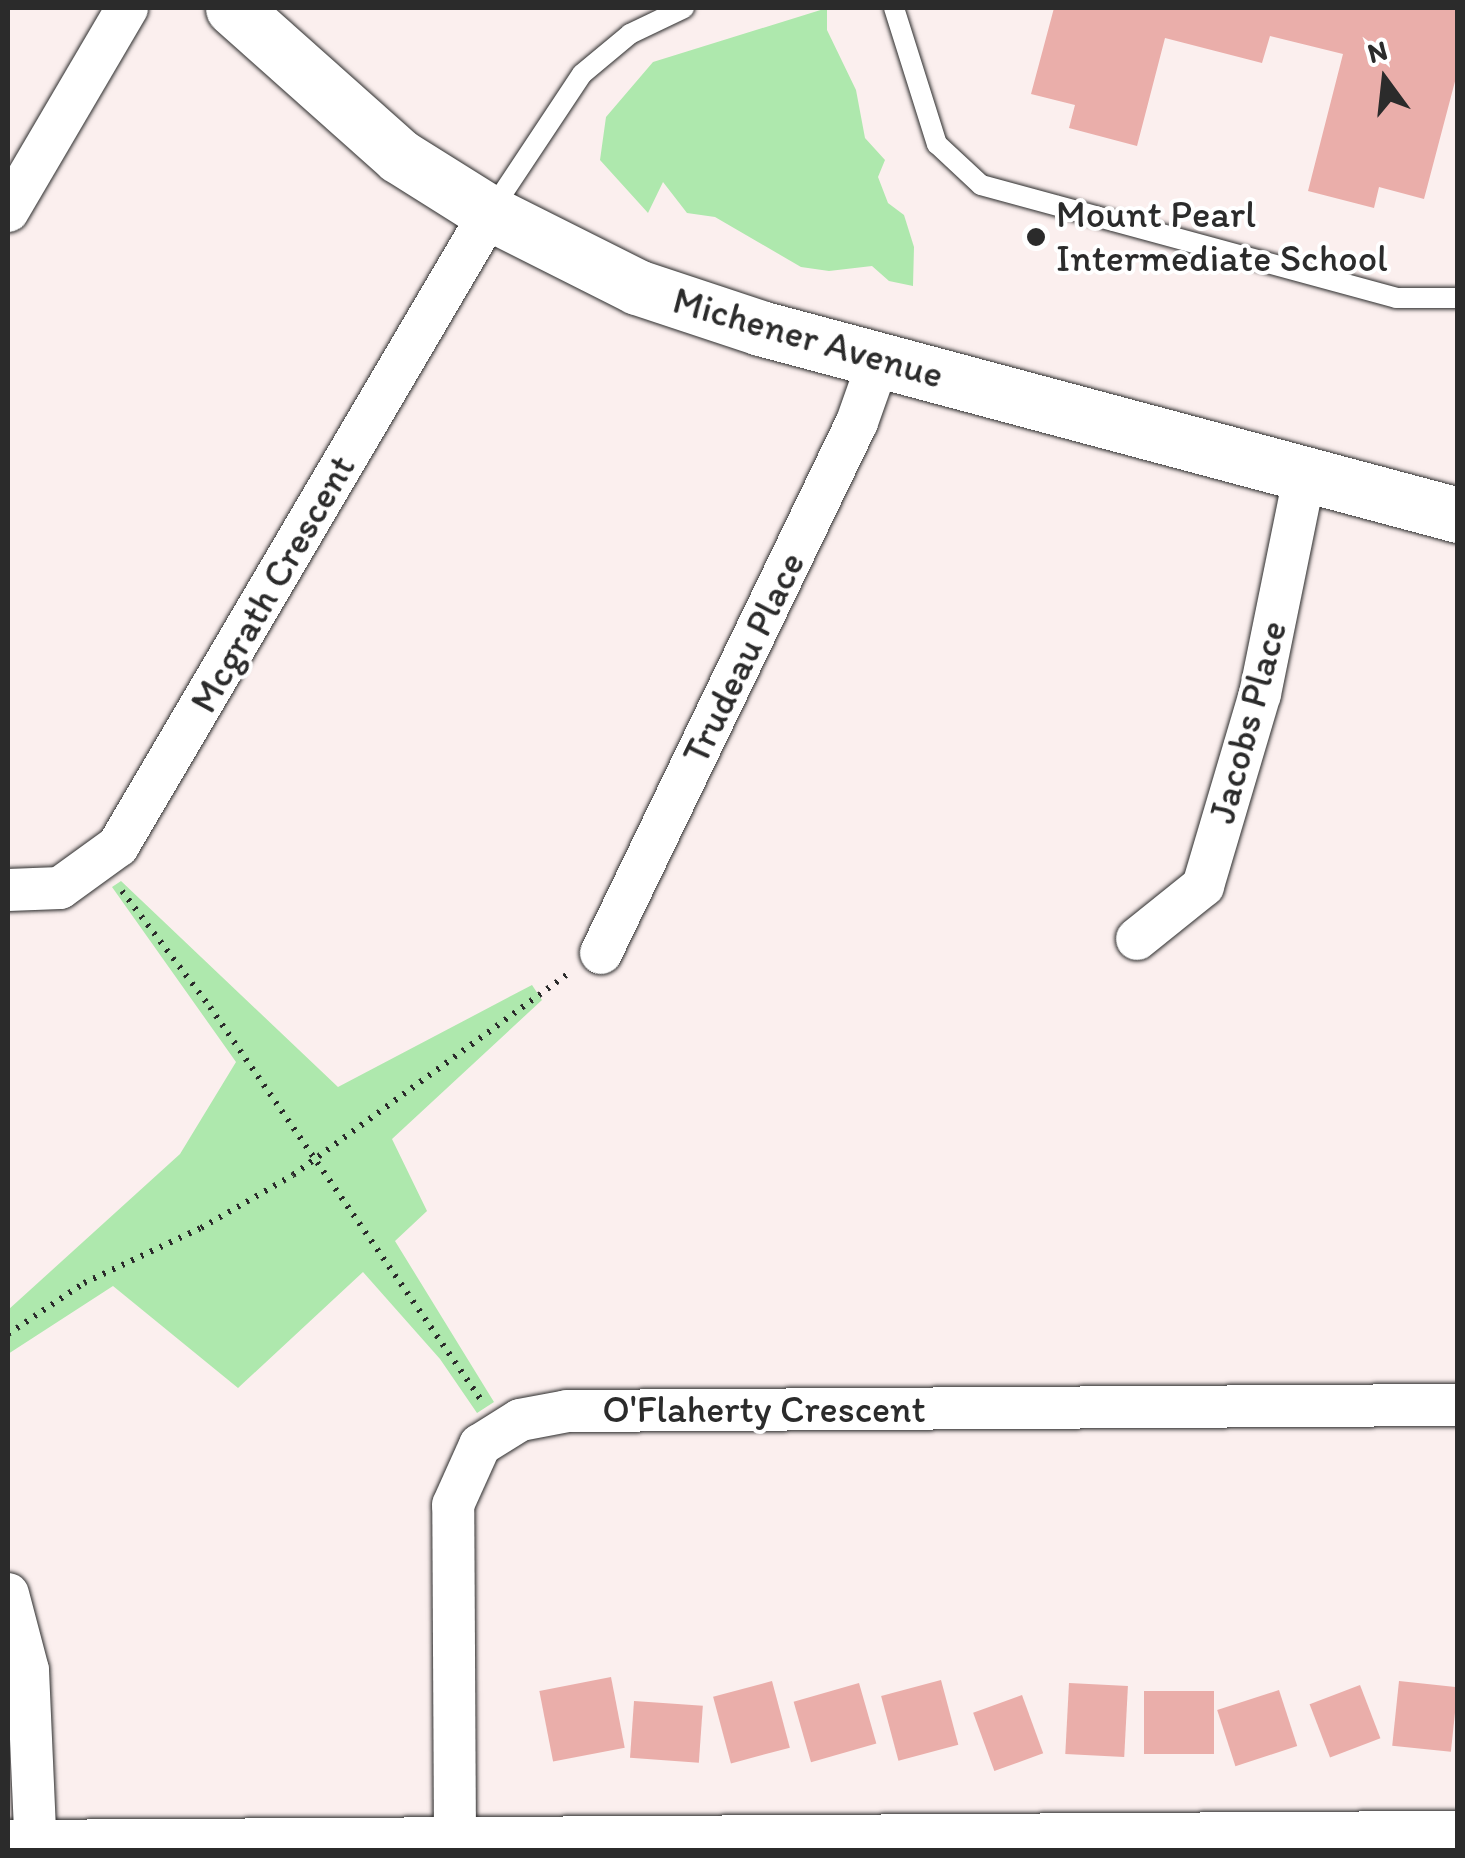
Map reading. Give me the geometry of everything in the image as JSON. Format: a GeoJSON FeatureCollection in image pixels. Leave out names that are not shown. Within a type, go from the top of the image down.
{"type":"FeatureCollection","features":[{"type":"Feature","properties":{"kind":"street"},"geometry":{"type":"LineString","coordinates":[[8,212],[127,8]]}},
{"type":"Feature","properties":{"kind":"street","name":"Michener Avenue"},"geometry":{"type":"LineString","coordinates":[[233,8],[364,130],[490,213],[664,297],[878,360],[1458,514]]}},
{"type":"Feature","properties":{"kind":"street","name":"Mcgrath Crescent"},"geometry":{"type":"LineString","coordinates":[[8,890],[60,888],[101,864],[131,825],[490,213]]}},
{"type":"Feature","properties":{"kind":"street","name":"Trudeau Place"},"geometry":{"type":"LineString","coordinates":[[601,953],[858,422],[878,360]]}},
{"type":"Feature","properties":{"kind":"street","name":"Jacobs Place"},"geometry":{"type":"LineString","coordinates":[[1137,939],[1204,886],[1260,694],[1305,473]]}},
{"type":"Feature","properties":{"kind":"street","name":"O'Flaherty Crescent"},"geometry":{"type":"LineString","coordinates":[[499,1430],[567,1412],[1458,1405]]}},
{"type":"Feature","properties":{"kind":"street"},"geometry":{"type":"LineString","coordinates":[[455,1840],[454,1505],[467,1464],[499,1430]]}},
{"type":"Feature","properties":{"kind":"street"},"geometry":{"type":"LineString","coordinates":[[8,1594],[28,1670],[26,1844],[1458,1832]]}},
{"type":"Feature","properties":{"kind":"lane"},"geometry":{"type":"LineString","coordinates":[[490,213],[582,74],[630,34],[684,8]]}},
{"type":"Feature","properties":{"kind":"lane"},"geometry":{"type":"LineString","coordinates":[[894,8],[932,134],[948,159],[982,185],[1396,298],[1458,298]]}},
{"type":"Feature","properties":{"kind":"path"},"geometry":{"type":"LineString","coordinates":[[101,864],[316,1157],[499,1430]]}},
{"type":"Feature","properties":{"kind":"path"},"geometry":{"type":"LineString","coordinates":[[8,1334],[69,1292],[202,1228],[316,1157],[601,953]]}},
{"type":"Feature","properties":{"kind":"green space"},"geometry":{"type":"Polygon","coordinates":[[[827,8],[827,30],[856,90],[865,138],[885,160],[878,177],[888,203],[904,215],[914,247],[913,286],[889,281],[872,266],[829,271],[801,267],[715,217],[687,213],[663,182],[648,213],[600,160],[606,117],[653,62],[827,8]]]}},
{"type":"Feature","properties":{"kind":"green space"},"geometry":{"type":"Polygon","coordinates":[[[121,881],[338,1087],[532,985],[542,1000],[392,1139],[427,1211],[395,1241],[494,1402],[477,1413],[440,1359],[363,1272],[238,1388],[113,1286],[8,1354],[8,1310],[180,1154],[236,1062],[112,887],[121,881]]]}},
{"type":"Feature","properties":{"kind":"building"},"geometry":{"type":"Polygon","coordinates":[[[1054,8],[1458,8],[1458,70],[1424,199],[1379,187],[1374,208],[1308,191],[1343,54],[1270,36],[1262,63],[1165,38],[1137,146],[1069,128],[1075,105],[1031,94],[1054,8]]]}},
{"type":"Feature","properties":{"kind":"building"},"geometry":{"type":"Polygon","coordinates":[[[611,1677],[625,1748],[553,1762],[539,1691],[611,1677]]]}},
{"type":"Feature","properties":{"kind":"building"},"geometry":{"type":"Polygon","coordinates":[[[941,1680],[958,1745],[898,1761],[881,1696],[941,1680]]]}},
{"type":"Feature","properties":{"kind":"building"},"geometry":{"type":"Polygon","coordinates":[[[772,1681],[790,1748],[731,1763],[713,1697],[772,1681]]]}},
{"type":"Feature","properties":{"kind":"building"},"geometry":{"type":"Polygon","coordinates":[[[1399,1681],[1458,1687],[1451,1752],[1392,1746],[1399,1681]]]}},
{"type":"Feature","properties":{"kind":"building"},"geometry":{"type":"Polygon","coordinates":[[[859,1683],[876,1744],[811,1762],[794,1702],[859,1683]]]}},
{"type":"Feature","properties":{"kind":"building"},"geometry":{"type":"Polygon","coordinates":[[[1069,1683],[1128,1686],[1124,1757],[1065,1754],[1069,1683]]]}},
{"type":"Feature","properties":{"kind":"building"},"geometry":{"type":"Polygon","coordinates":[[[1360,1685],[1380,1738],[1330,1758],[1310,1704],[1360,1685]]]}},
{"type":"Feature","properties":{"kind":"building"},"geometry":{"type":"Polygon","coordinates":[[[1279,1690],[1297,1746],[1235,1766],[1217,1710],[1279,1690]]]}},
{"type":"Feature","properties":{"kind":"building"},"geometry":{"type":"Polygon","coordinates":[[[1144,1691],[1214,1691],[1214,1754],[1144,1754],[1144,1691]]]}},
{"type":"Feature","properties":{"kind":"building"},"geometry":{"type":"Polygon","coordinates":[[[1022,1695],[1043,1753],[994,1771],[973,1713],[1022,1695]]]}},
{"type":"Feature","properties":{"kind":"building"},"geometry":{"type":"Polygon","coordinates":[[[634,1701],[703,1706],[699,1763],[630,1758],[634,1701]]]}},
{"type":"Feature","properties":{"kind":"place","name":"Mount Pearl Intermediate School"},"geometry":{"type":"Point","coordinates":[1036,237]}}]}
